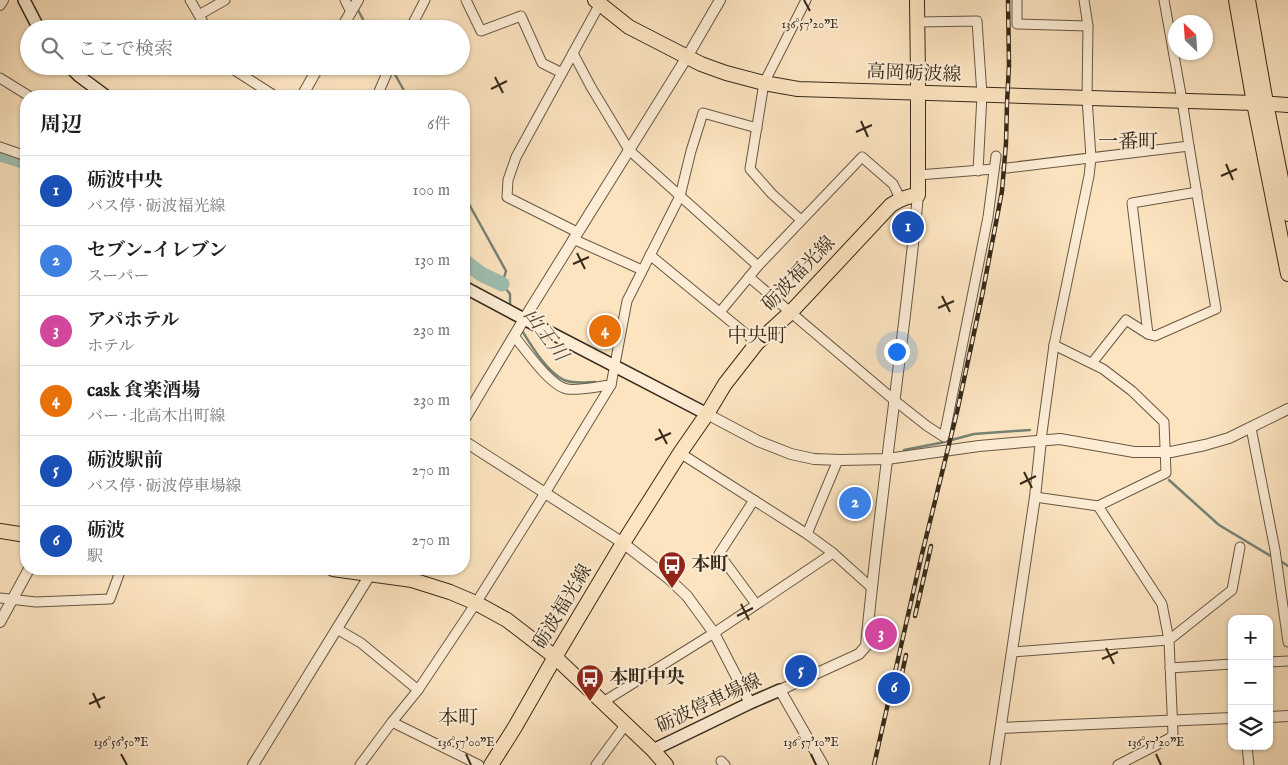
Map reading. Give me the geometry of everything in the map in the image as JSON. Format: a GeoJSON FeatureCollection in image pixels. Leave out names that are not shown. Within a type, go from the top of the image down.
{"type":"FeatureCollection","features":[{"type":"Feature","properties":{"kind":"main road"},"geometry":{"type":"LineString","coordinates":[[24,0],[34,20]]}},
{"type":"Feature","properties":{"kind":"main road"},"geometry":{"type":"LineString","coordinates":[[900,198],[918,195],[917,0]]}},
{"type":"Feature","properties":{"kind":"main road"},"geometry":{"type":"LineString","coordinates":[[1236,0],[1288,214]]}},
{"type":"Feature","properties":{"kind":"main road"},"geometry":{"type":"LineString","coordinates":[[1248,0],[1260,103],[1288,274]]}},
{"type":"Feature","properties":{"kind":"main road","name":"高岡砺波線"},"geometry":{"type":"LineString","coordinates":[[599,2],[630,27],[701,64],[764,83],[798,89],[1182,100],[1288,105]]}},
{"type":"Feature","properties":{"kind":"main road"},"geometry":{"type":"LineString","coordinates":[[78,75],[98,90]]}},
{"type":"Feature","properties":{"kind":"main road","name":"砺波福光線"},"geometry":{"type":"LineString","coordinates":[[491,765],[623,543],[725,384],[757,343],[791,312],[891,205],[900,198]]}},
{"type":"Feature","properties":{"kind":"main road"},"geometry":{"type":"LineString","coordinates":[[470,290],[707,414]]}},
{"type":"Feature","properties":{"kind":"main road"},"geometry":{"type":"LineString","coordinates":[[0,531],[20,534]]}},
{"type":"Feature","properties":{"kind":"main road"},"geometry":{"type":"LineString","coordinates":[[390,575],[450,592],[476,603],[507,620],[555,657],[653,750],[666,765]]}},
{"type":"Feature","properties":{"kind":"main road","name":"砺波停車場線"},"geometry":{"type":"LineString","coordinates":[[653,750],[780,690]]}},
{"type":"Feature","properties":{"kind":"street"},"geometry":{"type":"LineString","coordinates":[[0,5],[4,0]]}},
{"type":"Feature","properties":{"kind":"street"},"geometry":{"type":"LineString","coordinates":[[190,0],[202,20]]}},
{"type":"Feature","properties":{"kind":"street"},"geometry":{"type":"LineString","coordinates":[[199,15],[225,0]]}},
{"type":"Feature","properties":{"kind":"street"},"geometry":{"type":"LineString","coordinates":[[345,0],[351,12]]}},
{"type":"Feature","properties":{"kind":"street"},"geometry":{"type":"LineString","coordinates":[[346,20],[358,0]]}},
{"type":"Feature","properties":{"kind":"street"},"geometry":{"type":"LineString","coordinates":[[415,20],[425,0]]}},
{"type":"Feature","properties":{"kind":"street"},"geometry":{"type":"LineString","coordinates":[[466,0],[481,31],[521,16],[542,63],[562,73]]}},
{"type":"Feature","properties":{"kind":"street"},"geometry":{"type":"LineString","coordinates":[[470,410],[575,235],[687,57],[720,0]]}},
{"type":"Feature","properties":{"kind":"street"},"geometry":{"type":"LineString","coordinates":[[801,220],[772,194],[750,169],[764,83],[806,0]]}},
{"type":"Feature","properties":{"kind":"street"},"geometry":{"type":"LineString","coordinates":[[1017,0],[1017,24],[1088,26]]}},
{"type":"Feature","properties":{"kind":"street"},"geometry":{"type":"LineString","coordinates":[[995,765],[1035,497],[1054,345],[1089,176],[1091,158],[1087,98],[1088,26],[1084,0]]}},
{"type":"Feature","properties":{"kind":"street"},"geometry":{"type":"LineString","coordinates":[[1092,363],[1126,320],[1148,334],[1155,336],[1216,309],[1164,0]]}},
{"type":"Feature","properties":{"kind":"street"},"geometry":{"type":"LineString","coordinates":[[599,2],[516,157],[508,180],[507,197],[642,270]]}},
{"type":"Feature","properties":{"kind":"street"},"geometry":{"type":"LineString","coordinates":[[918,22],[977,21],[982,95],[978,171]]}},
{"type":"Feature","properties":{"kind":"street"},"geometry":{"type":"LineString","coordinates":[[573,53],[629,150],[758,266]]}},
{"type":"Feature","properties":{"kind":"street"},"geometry":{"type":"LineString","coordinates":[[242,75],[266,90]]}},
{"type":"Feature","properties":{"kind":"street"},"geometry":{"type":"LineString","coordinates":[[305,90],[314,75]]}},
{"type":"Feature","properties":{"kind":"street"},"geometry":{"type":"LineString","coordinates":[[380,90],[386,75]]}},
{"type":"Feature","properties":{"kind":"street"},"geometry":{"type":"LineString","coordinates":[[0,78],[20,90]]}},
{"type":"Feature","properties":{"kind":"street"},"geometry":{"type":"LineString","coordinates":[[360,765],[418,690],[476,603],[611,385],[626,301],[680,196],[703,113],[757,128]]}},
{"type":"Feature","properties":{"kind":"street"},"geometry":{"type":"LineString","coordinates":[[1007,168],[1189,146]]}},
{"type":"Feature","properties":{"kind":"street"},"geometry":{"type":"LineString","coordinates":[[0,147],[20,154]]}},
{"type":"Feature","properties":{"kind":"street"},"geometry":{"type":"LineString","coordinates":[[749,277],[894,400],[944,437],[988,217],[996,156]]}},
{"type":"Feature","properties":{"kind":"street"},"geometry":{"type":"LineString","coordinates":[[720,312],[758,266],[862,157],[893,184],[900,198]]}},
{"type":"Feature","properties":{"kind":"street"},"geometry":{"type":"LineString","coordinates":[[918,175],[994,169]]}},
{"type":"Feature","properties":{"kind":"street"},"geometry":{"type":"LineString","coordinates":[[1148,334],[1132,203],[1197,192]]}},
{"type":"Feature","properties":{"kind":"street"},"geometry":{"type":"LineString","coordinates":[[820,764],[780,690],[859,654],[866,646],[918,195]]}},
{"type":"Feature","properties":{"kind":"street"},"geometry":{"type":"LineString","coordinates":[[650,255],[757,343]]}},
{"type":"Feature","properties":{"kind":"street"},"geometry":{"type":"LineString","coordinates":[[514,336],[544,373],[555,383],[566,389],[611,385]]}},
{"type":"Feature","properties":{"kind":"street"},"geometry":{"type":"LineString","coordinates":[[1035,497],[1098,506],[1166,473],[1164,422],[1132,391],[1103,369],[1054,345]]}},
{"type":"Feature","properties":{"kind":"street"},"geometry":{"type":"LineString","coordinates":[[707,414],[758,441],[791,454],[814,459],[838,460],[887,459],[979,446],[1060,439],[1134,452],[1166,453],[1229,438],[1288,409]]}},
{"type":"Feature","properties":{"kind":"street"},"geometry":{"type":"LineString","coordinates":[[1251,428],[1274,550],[1288,642]]}},
{"type":"Feature","properties":{"kind":"street"},"geometry":{"type":"LineString","coordinates":[[470,445],[623,543],[668,578],[687,596],[714,633],[750,703]]}},
{"type":"Feature","properties":{"kind":"street"},"geometry":{"type":"LineString","coordinates":[[680,453],[807,534],[833,553],[872,588]]}},
{"type":"Feature","properties":{"kind":"street"},"geometry":{"type":"LineString","coordinates":[[807,534],[838,460]]}},
{"type":"Feature","properties":{"kind":"street"},"geometry":{"type":"LineString","coordinates":[[754,500],[719,554],[756,604]]}},
{"type":"Feature","properties":{"kind":"street"},"geometry":{"type":"LineString","coordinates":[[1098,506],[1162,604],[1169,640],[1173,734],[1170,738],[1118,765]]}},
{"type":"Feature","properties":{"kind":"street"},"geometry":{"type":"LineString","coordinates":[[1012,652],[1169,640],[1232,590],[1240,547]]}},
{"type":"Feature","properties":{"kind":"street"},"geometry":{"type":"LineString","coordinates":[[602,702],[714,633],[833,553]]}},
{"type":"Feature","properties":{"kind":"street"},"geometry":{"type":"LineString","coordinates":[[0,622],[26,575]]}},
{"type":"Feature","properties":{"kind":"street"},"geometry":{"type":"LineString","coordinates":[[0,598],[36,602],[110,599],[119,575]]}},
{"type":"Feature","properties":{"kind":"street"},"geometry":{"type":"LineString","coordinates":[[253,765],[370,575]]}},
{"type":"Feature","properties":{"kind":"street"},"geometry":{"type":"LineString","coordinates":[[337,629],[361,644],[418,690]]}},
{"type":"Feature","properties":{"kind":"street"},"geometry":{"type":"LineString","coordinates":[[1273,662],[1288,661]]}},
{"type":"Feature","properties":{"kind":"street"},"geometry":{"type":"LineString","coordinates":[[1170,668],[1228,664]]}},
{"type":"Feature","properties":{"kind":"street"},"geometry":{"type":"LineString","coordinates":[[1273,717],[1288,716]]}},
{"type":"Feature","properties":{"kind":"street"},"geometry":{"type":"LineString","coordinates":[[1001,728],[1228,718]]}},
{"type":"Feature","properties":{"kind":"street"},"geometry":{"type":"LineString","coordinates":[[392,722],[479,765]]}},
{"type":"Feature","properties":{"kind":"street"},"geometry":{"type":"LineString","coordinates":[[596,765],[626,724]]}},
{"type":"Feature","properties":{"kind":"street"},"geometry":{"type":"LineString","coordinates":[[1247,750],[1249,765]]}},
{"type":"Feature","properties":{"kind":"waterway","name":"山王川"},"geometry":{"type":"LineString","coordinates":[[357,8],[363,20]]}},
{"type":"Feature","properties":{"kind":"waterway","name":"山王川"},"geometry":{"type":"LineString","coordinates":[[395,75],[404,90]]}},
{"type":"Feature","properties":{"kind":"waterway"},"geometry":{"type":"LineString","coordinates":[[0,154],[20,160]]}},
{"type":"Feature","properties":{"kind":"waterway","name":"山王川"},"geometry":{"type":"LineString","coordinates":[[470,206],[506,271],[502,284],[510,294],[510,306]]}},
{"type":"Feature","properties":{"kind":"waterway"},"geometry":{"type":"LineString","coordinates":[[470,266],[481,274],[502,284]]}},
{"type":"Feature","properties":{"kind":"waterway","name":"山王川"},"geometry":{"type":"LineString","coordinates":[[521,329],[540,357],[557,376],[571,382],[595,382]]}},
{"type":"Feature","properties":{"kind":"waterway"},"geometry":{"type":"LineString","coordinates":[[904,450],[974,434],[1030,430]]}},
{"type":"Feature","properties":{"kind":"waterway"},"geometry":{"type":"LineString","coordinates":[[1169,480],[1219,525],[1274,558]]}},
{"type":"Feature","properties":{"kind":"waterway"},"geometry":{"type":"LineString","coordinates":[[1279,560],[1288,566]]}},
{"type":"Feature","properties":{"kind":"railway"},"geometry":{"type":"LineString","coordinates":[[874,765],[921,558],[957,412],[1002,191],[1009,65],[1008,0]]}},
{"type":"Feature","properties":{"kind":"railway"},"geometry":{"type":"LineString","coordinates":[[915,616],[931,546]]}},
{"type":"Feature","properties":{"kind":"railway"},"geometry":{"type":"LineString","coordinates":[[898,692],[906,655]]}},
{"type":"Feature","properties":{"kind":"place","name":"砺波中央"},"geometry":{"type":"Point","coordinates":[908,227]}},
{"type":"Feature","properties":{"kind":"place","name":"cask 食楽酒場"},"geometry":{"type":"Point","coordinates":[605,331]}},
{"type":"Feature","properties":{"kind":"place","name":"セブン-イレブン"},"geometry":{"type":"Point","coordinates":[855,503]}},
{"type":"Feature","properties":{"kind":"place","name":"本町"},"geometry":{"type":"Point","coordinates":[672,589]}},
{"type":"Feature","properties":{"kind":"place","name":"アパホテル"},"geometry":{"type":"Point","coordinates":[881,634]}},
{"type":"Feature","properties":{"kind":"place","name":"砺波駅前"},"geometry":{"type":"Point","coordinates":[801,671]}},
{"type":"Feature","properties":{"kind":"place","name":"砺波"},"geometry":{"type":"Point","coordinates":[894,688]}},
{"type":"Feature","properties":{"kind":"place","name":"本町中央"},"geometry":{"type":"Point","coordinates":[590,702]}},
{"type":"Feature","properties":{"kind":"district","name":"一番町"},"geometry":{"type":"Point","coordinates":[1128,142]}},
{"type":"Feature","properties":{"kind":"district","name":"中央町"},"geometry":{"type":"Point","coordinates":[757,336]}},
{"type":"Feature","properties":{"kind":"district","name":"本町"},"geometry":{"type":"Point","coordinates":[458,718]}}]}
